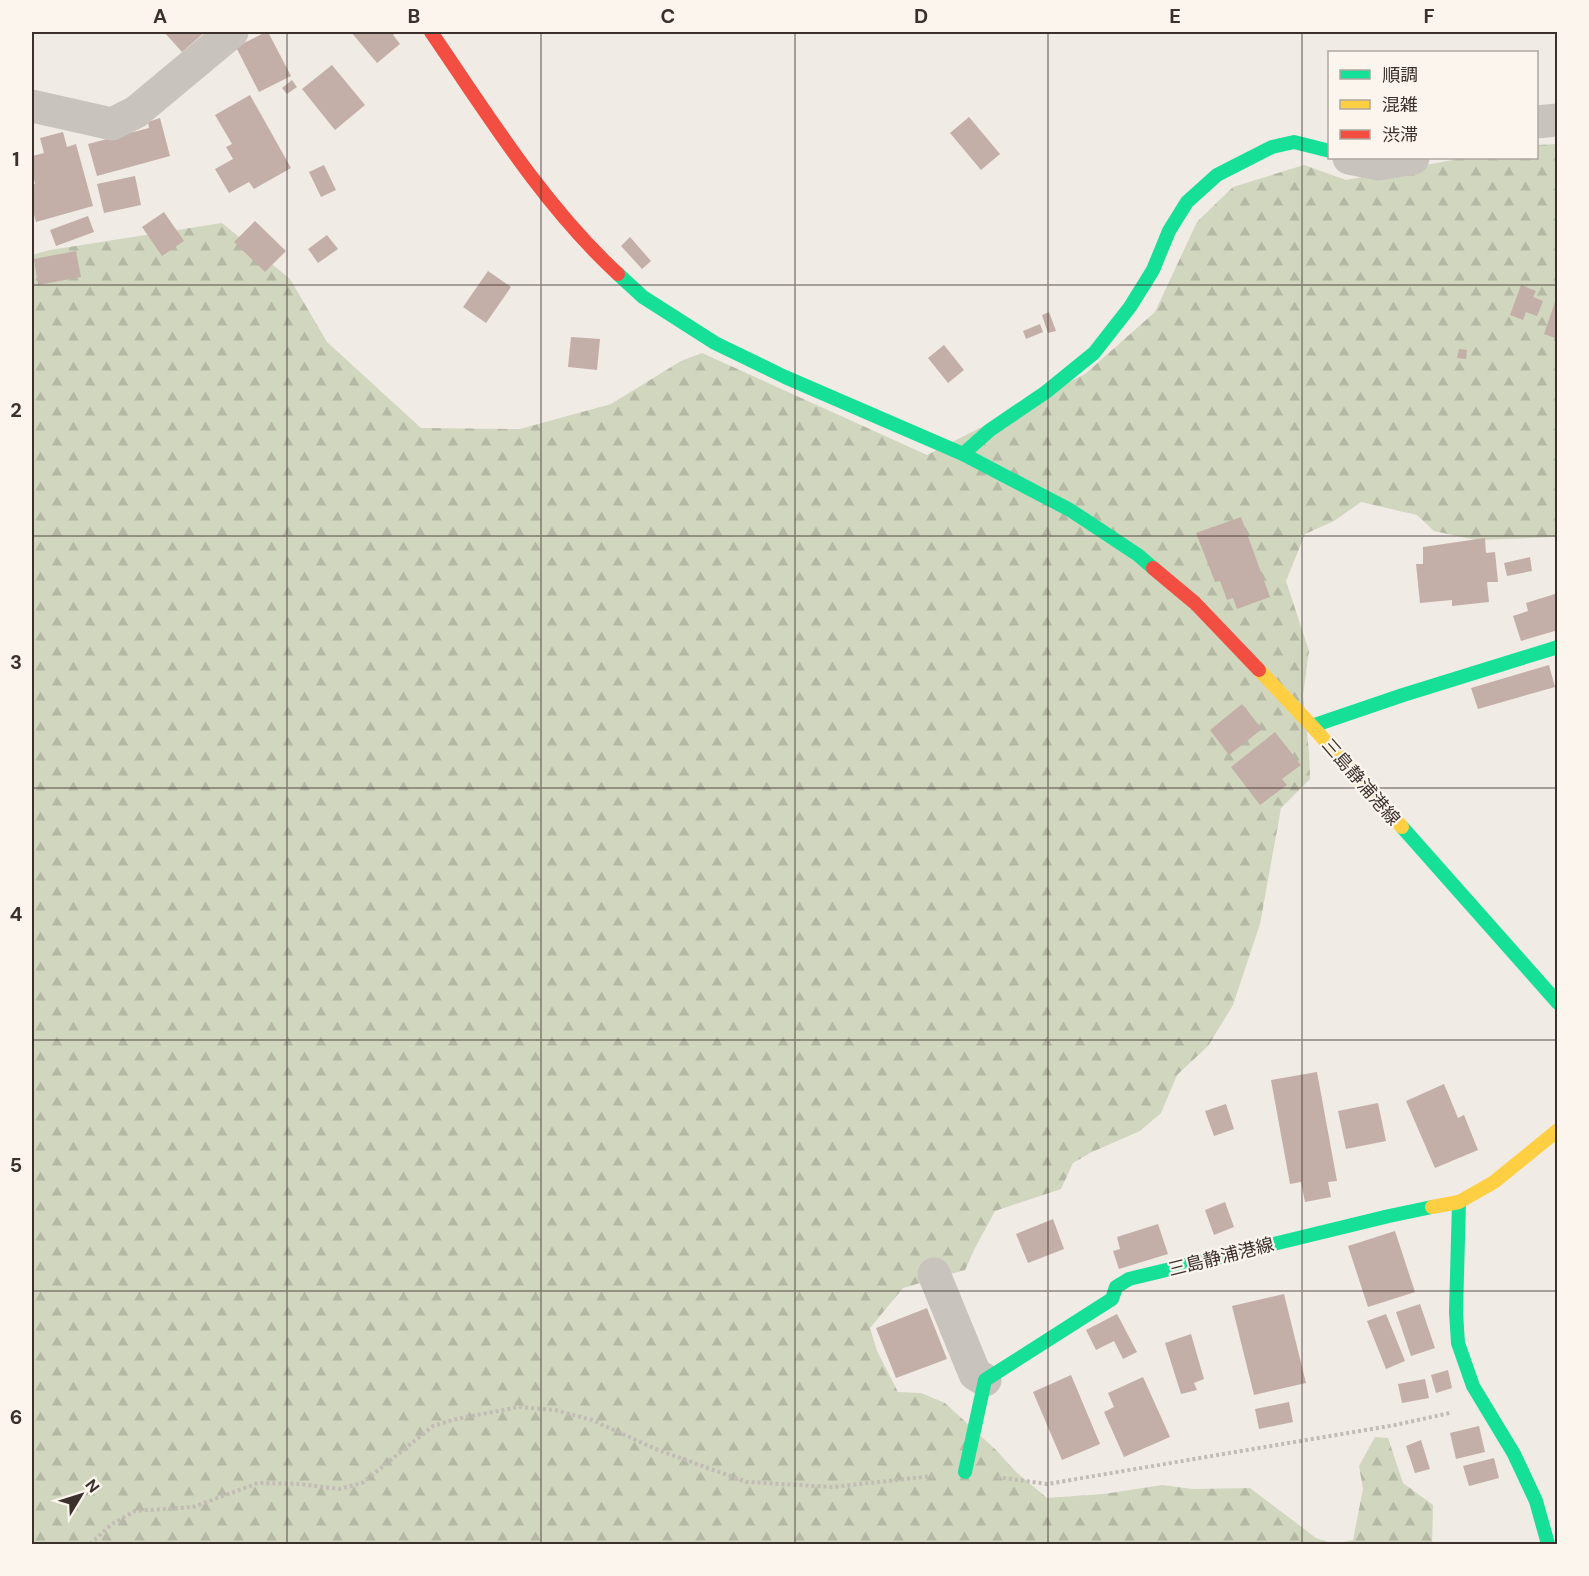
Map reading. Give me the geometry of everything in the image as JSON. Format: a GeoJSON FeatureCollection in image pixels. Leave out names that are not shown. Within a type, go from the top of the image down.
{"type":"FeatureCollection","features":[{"type":"Feature","properties":{"kind":"street"},"geometry":{"type":"LineString","coordinates":[[32,106],[112,124],[136,112],[232,32]]}},
{"type":"Feature","properties":{"kind":"street"},"geometry":{"type":"LineString","coordinates":[[431,32],[509,145],[565,218],[592,250],[643,297],[714,343],[785,377],[963,454],[1070,510],[1138,555],[1195,603],[1312,726]]}},
{"type":"Feature","properties":{"kind":"street"},"geometry":{"type":"LineString","coordinates":[[1538,122],[1557,120]]}},
{"type":"Feature","properties":{"kind":"street"},"geometry":{"type":"LineString","coordinates":[[963,454],[990,430],[1046,392],[1094,353],[1130,308],[1153,270],[1169,231],[1187,202],[1217,175],[1272,147],[1294,142],[1328,151]]}},
{"type":"Feature","properties":{"kind":"street"},"geometry":{"type":"LineString","coordinates":[[1354,159],[1379,164],[1407,159]]}},
{"type":"Feature","properties":{"kind":"street","name":"三島静浦港線"},"geometry":{"type":"LineString","coordinates":[[1557,647],[1312,726],[1557,1003]]}},
{"type":"Feature","properties":{"kind":"street","name":"三島静浦港線"},"geometry":{"type":"LineString","coordinates":[[985,1380],[1113,1299],[1116,1287],[1129,1280],[1389,1216],[1459,1202],[1494,1182],[1557,1130]]}},
{"type":"Feature","properties":{"kind":"street"},"geometry":{"type":"LineString","coordinates":[[1459,1202],[1456,1312],[1458,1343],[1473,1386],[1514,1454],[1536,1501],[1548,1545]]}},
{"type":"Feature","properties":{"kind":"street"},"geometry":{"type":"LineString","coordinates":[[934,1274],[975,1374],[985,1380],[965,1472]]}},
{"type":"Feature","properties":{"kind":"path"},"geometry":{"type":"LineString","coordinates":[[90,1545],[112,1524],[135,1511],[194,1507],[258,1483],[300,1484],[339,1489],[362,1483],[434,1426],[456,1419],[519,1407],[555,1410],[592,1420],[658,1450],[747,1482],[833,1487],[965,1472],[1047,1484],[1395,1425],[1484,1404]]}},
{"type":"Feature","properties":{"kind":"green space"},"geometry":{"type":"Polygon","coordinates":[[[1557,144],[1557,537],[1476,540],[1434,531],[1417,515],[1361,502],[1334,521],[1305,534],[1286,581],[1309,651],[1303,695],[1310,779],[1281,808],[1260,924],[1233,1005],[1208,1046],[1177,1075],[1161,1113],[1140,1131],[1073,1163],[1061,1189],[995,1211],[965,1270],[903,1288],[870,1328],[877,1351],[898,1392],[921,1393],[945,1403],[997,1451],[1016,1472],[1047,1498],[1104,1494],[1162,1485],[1193,1489],[1250,1488],[1316,1538],[1334,1544],[32,1544],[32,255],[50,250],[222,223],[290,279],[327,342],[421,428],[520,429],[611,404],[681,361],[702,353],[927,455],[1085,374],[1155,312],[1197,222],[1233,187],[1304,165],[1346,180],[1458,159],[1538,159],[1538,145],[1557,144]]]}},
{"type":"Feature","properties":{"kind":"green space"},"geometry":{"type":"Polygon","coordinates":[[[1375,1437],[1388,1438],[1403,1483],[1433,1505],[1432,1544],[1334,1544],[1353,1540],[1363,1489],[1359,1466],[1375,1437]]]}},
{"type":"Feature","properties":{"kind":"building"},"geometry":{"type":"Polygon","coordinates":[[[164,32],[205,32],[182,52],[164,32]]]}},
{"type":"Feature","properties":{"kind":"building"},"geometry":{"type":"Polygon","coordinates":[[[266,32],[291,76],[259,92],[236,47],[266,32]]]}},
{"type":"Feature","properties":{"kind":"building"},"geometry":{"type":"Polygon","coordinates":[[[351,32],[397,32],[393,35],[400,44],[377,63],[351,32]]]}},
{"type":"Feature","properties":{"kind":"building"},"geometry":{"type":"Polygon","coordinates":[[[332,65],[365,105],[335,130],[302,89],[332,65]]]}},
{"type":"Feature","properties":{"kind":"building"},"geometry":{"type":"Polygon","coordinates":[[[292,80],[297,87],[287,94],[282,88],[292,80]]]}},
{"type":"Feature","properties":{"kind":"building"},"geometry":{"type":"Polygon","coordinates":[[[250,95],[291,168],[254,189],[249,182],[229,193],[215,169],[233,159],[226,147],[232,144],[215,115],[250,95]]]}},
{"type":"Feature","properties":{"kind":"building"},"geometry":{"type":"Polygon","coordinates":[[[969,117],[1000,154],[981,170],[950,133],[969,117]]]}},
{"type":"Feature","properties":{"kind":"building"},"geometry":{"type":"Polygon","coordinates":[[[160,118],[170,156],[97,176],[88,144],[149,128],[148,122],[160,118]]]}},
{"type":"Feature","properties":{"kind":"building"},"geometry":{"type":"Polygon","coordinates":[[[63,132],[67,147],[76,144],[93,206],[36,222],[32,207],[32,185],[35,184],[32,156],[44,153],[40,138],[63,132]]]}},
{"type":"Feature","properties":{"kind":"building"},"geometry":{"type":"Polygon","coordinates":[[[324,165],[336,190],[321,197],[309,172],[324,165]]]}},
{"type":"Feature","properties":{"kind":"building"},"geometry":{"type":"Polygon","coordinates":[[[135,176],[141,205],[104,213],[97,184],[135,176]]]}},
{"type":"Feature","properties":{"kind":"building"},"geometry":{"type":"Polygon","coordinates":[[[164,212],[184,241],[162,256],[142,227],[164,212]]]}},
{"type":"Feature","properties":{"kind":"building"},"geometry":{"type":"Polygon","coordinates":[[[88,216],[94,232],[56,246],[50,230],[88,216]]]}},
{"type":"Feature","properties":{"kind":"building"},"geometry":{"type":"Polygon","coordinates":[[[255,221],[286,251],[265,272],[234,242],[255,221]]]}},
{"type":"Feature","properties":{"kind":"building"},"geometry":{"type":"Polygon","coordinates":[[[327,235],[338,249],[318,263],[308,249],[327,235]]]}},
{"type":"Feature","properties":{"kind":"building"},"geometry":{"type":"Polygon","coordinates":[[[630,237],[651,261],[642,269],[621,246],[630,237]]]}},
{"type":"Feature","properties":{"kind":"building"},"geometry":{"type":"Polygon","coordinates":[[[76,251],[81,277],[38,285],[34,259],[76,251]]]}},
{"type":"Feature","properties":{"kind":"building"},"geometry":{"type":"Polygon","coordinates":[[[488,271],[511,287],[486,323],[463,307],[488,271]]]}},
{"type":"Feature","properties":{"kind":"building"},"geometry":{"type":"Polygon","coordinates":[[[1521,285],[1536,291],[1533,297],[1543,301],[1537,316],[1526,312],[1523,320],[1510,315],[1521,285]]]}},
{"type":"Feature","properties":{"kind":"building"},"geometry":{"type":"Polygon","coordinates":[[[1558,296],[1558,339],[1544,334],[1558,296]]]}},
{"type":"Feature","properties":{"kind":"building"},"geometry":{"type":"Polygon","coordinates":[[[1049,312],[1056,331],[1048,333],[1042,315],[1049,312]]]}},
{"type":"Feature","properties":{"kind":"building"},"geometry":{"type":"Polygon","coordinates":[[[1040,324],[1043,332],[1026,339],[1023,331],[1040,324]]]}},
{"type":"Feature","properties":{"kind":"building"},"geometry":{"type":"Polygon","coordinates":[[[571,337],[600,339],[597,370],[568,367],[571,337]]]}},
{"type":"Feature","properties":{"kind":"building"},"geometry":{"type":"Polygon","coordinates":[[[944,345],[964,370],[948,383],[928,358],[944,345]]]}},
{"type":"Feature","properties":{"kind":"building"},"geometry":{"type":"Polygon","coordinates":[[[1459,349],[1467,350],[1466,359],[1457,358],[1459,349]]]}},
{"type":"Feature","properties":{"kind":"building"},"geometry":{"type":"Polygon","coordinates":[[[1241,517],[1270,597],[1237,609],[1233,598],[1227,600],[1220,581],[1215,582],[1196,533],[1241,517]]]}},
{"type":"Feature","properties":{"kind":"building"},"geometry":{"type":"Polygon","coordinates":[[[1485,538],[1486,553],[1495,552],[1498,582],[1487,582],[1489,602],[1452,606],[1452,600],[1420,603],[1416,564],[1423,564],[1423,547],[1485,538]]]}},
{"type":"Feature","properties":{"kind":"building"},"geometry":{"type":"Polygon","coordinates":[[[1530,557],[1532,571],[1507,576],[1504,563],[1530,557]]]}},
{"type":"Feature","properties":{"kind":"building"},"geometry":{"type":"Polygon","coordinates":[[[1558,593],[1558,630],[1521,641],[1513,616],[1528,611],[1526,603],[1558,593]]]}},
{"type":"Feature","properties":{"kind":"building"},"geometry":{"type":"Polygon","coordinates":[[[1549,665],[1555,687],[1478,709],[1471,688],[1549,665]]]}},
{"type":"Feature","properties":{"kind":"building"},"geometry":{"type":"Polygon","coordinates":[[[1242,704],[1262,729],[1229,755],[1210,730],[1242,704]]]}},
{"type":"Feature","properties":{"kind":"building"},"geometry":{"type":"Polygon","coordinates":[[[1275,732],[1301,765],[1282,779],[1287,785],[1260,805],[1231,767],[1275,732]]]}},
{"type":"Feature","properties":{"kind":"building"},"geometry":{"type":"Polygon","coordinates":[[[1317,1072],[1337,1181],[1328,1182],[1331,1197],[1305,1202],[1301,1182],[1290,1184],[1271,1080],[1317,1072]]]}},
{"type":"Feature","properties":{"kind":"building"},"geometry":{"type":"Polygon","coordinates":[[[1444,1084],[1458,1118],[1464,1115],[1478,1150],[1435,1168],[1406,1101],[1444,1084]]]}},
{"type":"Feature","properties":{"kind":"building"},"geometry":{"type":"Polygon","coordinates":[[[1378,1103],[1386,1141],[1346,1149],[1338,1111],[1378,1103]]]}},
{"type":"Feature","properties":{"kind":"building"},"geometry":{"type":"Polygon","coordinates":[[[1226,1104],[1234,1129],[1214,1136],[1205,1111],[1226,1104]]]}},
{"type":"Feature","properties":{"kind":"building"},"geometry":{"type":"Polygon","coordinates":[[[1225,1202],[1234,1227],[1214,1235],[1205,1210],[1225,1202]]]}},
{"type":"Feature","properties":{"kind":"building"},"geometry":{"type":"Polygon","coordinates":[[[1053,1219],[1064,1249],[1028,1263],[1016,1234],[1053,1219]]]}},
{"type":"Feature","properties":{"kind":"building"},"geometry":{"type":"Polygon","coordinates":[[[1158,1224],[1168,1254],[1119,1269],[1113,1251],[1120,1249],[1117,1237],[1158,1224]]]}},
{"type":"Feature","properties":{"kind":"building"},"geometry":{"type":"Polygon","coordinates":[[[1395,1231],[1415,1292],[1368,1307],[1348,1246],[1395,1231]]]}},
{"type":"Feature","properties":{"kind":"building"},"geometry":{"type":"Polygon","coordinates":[[[1284,1294],[1306,1383],[1254,1395],[1232,1306],[1284,1294]]]}},
{"type":"Feature","properties":{"kind":"building"},"geometry":{"type":"Polygon","coordinates":[[[1420,1304],[1435,1348],[1411,1356],[1396,1312],[1420,1304]]]}},
{"type":"Feature","properties":{"kind":"building"},"geometry":{"type":"Polygon","coordinates":[[[927,1308],[947,1359],[896,1378],[876,1328],[927,1308]]]}},
{"type":"Feature","properties":{"kind":"building"},"geometry":{"type":"Polygon","coordinates":[[[1117,1314],[1137,1352],[1123,1359],[1114,1341],[1096,1350],[1086,1330],[1117,1314]]]}},
{"type":"Feature","properties":{"kind":"building"},"geometry":{"type":"Polygon","coordinates":[[[1386,1314],[1405,1361],[1386,1369],[1367,1321],[1386,1314]]]}},
{"type":"Feature","properties":{"kind":"building"},"geometry":{"type":"Polygon","coordinates":[[[1191,1334],[1204,1379],[1194,1383],[1197,1390],[1181,1394],[1165,1343],[1191,1334]]]}},
{"type":"Feature","properties":{"kind":"building"},"geometry":{"type":"Polygon","coordinates":[[[1448,1370],[1452,1388],[1436,1393],[1431,1375],[1448,1370]]]}},
{"type":"Feature","properties":{"kind":"building"},"geometry":{"type":"Polygon","coordinates":[[[1071,1375],[1100,1444],[1062,1460],[1033,1392],[1071,1375]]]}},
{"type":"Feature","properties":{"kind":"building"},"geometry":{"type":"Polygon","coordinates":[[[1143,1377],[1170,1437],[1124,1457],[1104,1412],[1114,1407],[1108,1393],[1143,1377]]]}},
{"type":"Feature","properties":{"kind":"building"},"geometry":{"type":"Polygon","coordinates":[[[1425,1379],[1429,1398],[1402,1403],[1398,1384],[1425,1379]]]}},
{"type":"Feature","properties":{"kind":"building"},"geometry":{"type":"Polygon","coordinates":[[[1289,1402],[1293,1422],[1259,1429],[1255,1409],[1289,1402]]]}},
{"type":"Feature","properties":{"kind":"building"},"geometry":{"type":"Polygon","coordinates":[[[1479,1426],[1485,1452],[1456,1459],[1450,1433],[1479,1426]]]}},
{"type":"Feature","properties":{"kind":"building"},"geometry":{"type":"Polygon","coordinates":[[[1421,1440],[1430,1469],[1415,1473],[1406,1446],[1421,1440]]]}},
{"type":"Feature","properties":{"kind":"building"},"geometry":{"type":"Polygon","coordinates":[[[1494,1458],[1499,1478],[1469,1486],[1463,1466],[1494,1458]]]}},
{"type":"Feature","properties":{"kind":"traffic: fast"},"geometry":{"type":"LineString","coordinates":[[963,454],[990,430],[1046,392],[1094,353],[1130,307],[1153,270],[1169,231],[1187,202],[1217,175],[1272,147],[1294,142],[1328,150]]}},
{"type":"Feature","properties":{"kind":"traffic: fast"},"geometry":{"type":"LineString","coordinates":[[618,274],[643,297],[715,343],[785,377],[963,454],[1070,510],[1138,555],[1153,568]]}},
{"type":"Feature","properties":{"kind":"traffic: fast"},"geometry":{"type":"LineString","coordinates":[[1312,726],[1558,647]]}},
{"type":"Feature","properties":{"kind":"traffic: fast"},"geometry":{"type":"LineString","coordinates":[[1402,827],[1558,1003]]}},
{"type":"Feature","properties":{"kind":"traffic: fast"},"geometry":{"type":"LineString","coordinates":[[1459,1202],[1456,1312],[1458,1343],[1473,1386],[1514,1454],[1536,1501],[1548,1544]]}},
{"type":"Feature","properties":{"kind":"traffic: fast"},"geometry":{"type":"LineString","coordinates":[[965,1472],[985,1380],[1112,1299],[1116,1287],[1129,1279],[1432,1207]]}},
{"type":"Feature","properties":{"kind":"traffic: slow"},"geometry":{"type":"LineString","coordinates":[[1259,670],[1402,827]]}},
{"type":"Feature","properties":{"kind":"traffic: slow"},"geometry":{"type":"LineString","coordinates":[[1432,1207],[1459,1202],[1494,1182],[1558,1130]]}},
{"type":"Feature","properties":{"kind":"traffic: jam"},"geometry":{"type":"LineString","coordinates":[[431,32],[495,127],[541,189],[565,219],[618,274]]}},
{"type":"Feature","properties":{"kind":"traffic: jam"},"geometry":{"type":"LineString","coordinates":[[1153,568],[1195,603],[1259,670]]}}]}
